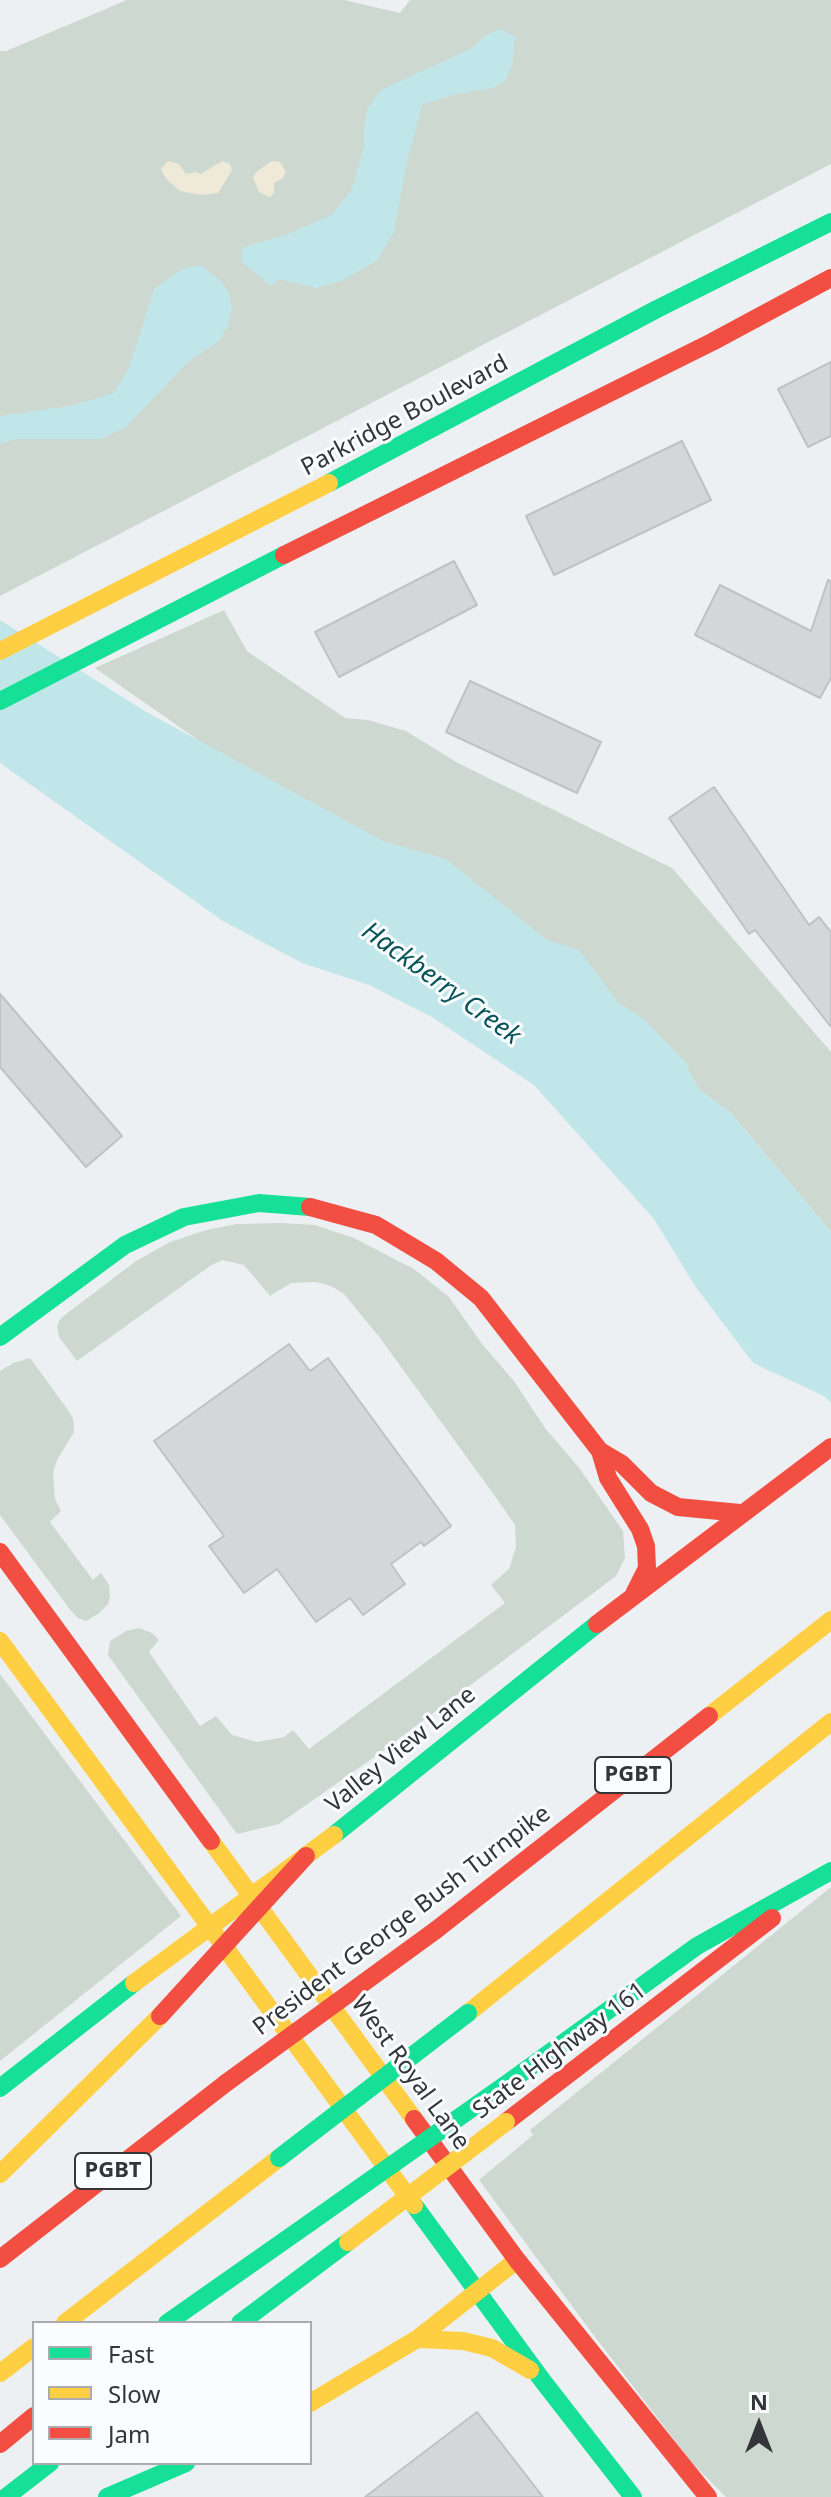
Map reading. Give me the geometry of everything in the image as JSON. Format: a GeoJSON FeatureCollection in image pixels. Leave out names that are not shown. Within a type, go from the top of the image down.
{"type":"FeatureCollection","features":[{"type":"Feature","properties":{"kind":"main road","name":"Parkridge Boulevard"},"geometry":{"type":"LineString","coordinates":[[0,651],[276,511],[657,309],[831,222]]}},
{"type":"Feature","properties":{"kind":"main road"},"geometry":{"type":"LineString","coordinates":[[0,701],[151,622],[712,342],[831,278]]}},
{"type":"Feature","properties":{"kind":"main road"},"geometry":{"type":"LineString","coordinates":[[0,1337],[125,1245],[184,1217],[259,1203],[307,1206],[376,1225],[436,1261],[481,1298],[600,1451],[608,1478],[640,1529],[646,1546],[647,1568],[634,1594]]}},
{"type":"Feature","properties":{"kind":"main road","name":"Valley View Lane"},"geometry":{"type":"LineString","coordinates":[[0,2088],[134,1983],[334,1835],[634,1594],[831,1447]]}},
{"type":"Feature","properties":{"kind":"main road"},"geometry":{"type":"LineString","coordinates":[[600,1451],[622,1464],[651,1493],[678,1507],[740,1513]]}},
{"type":"Feature","properties":{"kind":"main road","name":"West Royal Lane"},"geometry":{"type":"LineString","coordinates":[[0,1552],[517,2260],[708,2497]]}},
{"type":"Feature","properties":{"kind":"main road","name":"President George Bush Turnpike"},"geometry":{"type":"LineString","coordinates":[[0,2259],[226,2083],[436,1930],[831,1620]]}},
{"type":"Feature","properties":{"kind":"main road"},"geometry":{"type":"LineString","coordinates":[[0,1641],[542,2380],[633,2497]]}},
{"type":"Feature","properties":{"kind":"main road"},"geometry":{"type":"LineString","coordinates":[[68,2321],[468,2013],[831,1722]]}},
{"type":"Feature","properties":{"kind":"main road"},"geometry":{"type":"LineString","coordinates":[[0,2174],[160,2016],[306,1856]]}},
{"type":"Feature","properties":{"kind":"main road"},"geometry":{"type":"LineString","coordinates":[[170,2321],[697,1946],[831,1872]]}},
{"type":"Feature","properties":{"kind":"main road","name":"State Highway 161"},"geometry":{"type":"LineString","coordinates":[[243,2321],[831,1872]]}},
{"type":"Feature","properties":{"kind":"main road"},"geometry":{"type":"LineString","coordinates":[[312,2402],[417,2339],[517,2260]]}},
{"type":"Feature","properties":{"kind":"main road"},"geometry":{"type":"LineString","coordinates":[[417,2339],[463,2341],[492,2348],[524,2365],[542,2380]]}},
{"type":"Feature","properties":{"kind":"main road"},"geometry":{"type":"LineString","coordinates":[[0,2373],[32,2349]]}},
{"type":"Feature","properties":{"kind":"main road"},"geometry":{"type":"LineString","coordinates":[[0,2444],[32,2418]]}},
{"type":"Feature","properties":{"kind":"main road"},"geometry":{"type":"LineString","coordinates":[[6,2497],[47,2465]]}},
{"type":"Feature","properties":{"kind":"main road"},"geometry":{"type":"LineString","coordinates":[[107,2497],[181,2465]]}},
{"type":"Feature","properties":{"kind":"shaded area"},"geometry":{"type":"Polygon","coordinates":[[[127,0],[344,0],[400,13],[410,0],[831,0],[831,164],[0,596],[0,51],[127,0]]]}},
{"type":"Feature","properties":{"kind":"shaded area"},"geometry":{"type":"Polygon","coordinates":[[[224,610],[247,651],[345,718],[368,720],[406,731],[458,763],[672,868],[831,1052],[831,1232],[730,1112],[95,668],[224,610]]]}},
{"type":"Feature","properties":{"kind":"shaded area"},"geometry":{"type":"Polygon","coordinates":[[[237,1224],[315,1225],[354,1238],[414,1269],[449,1297],[482,1344],[514,1381],[545,1428],[580,1469],[623,1531],[625,1558],[616,1576],[380,1753],[279,1824],[237,1834],[108,1655],[110,1641],[126,1631],[139,1628],[152,1633],[159,1640],[149,1652],[200,1726],[216,1716],[232,1735],[257,1742],[284,1737],[293,1730],[309,1749],[505,1603],[491,1585],[509,1569],[516,1547],[515,1525],[492,1492],[380,1338],[344,1294],[331,1286],[316,1282],[291,1283],[270,1296],[244,1265],[222,1260],[77,1361],[59,1337],[57,1326],[61,1318],[136,1261],[170,1242],[237,1224]]]}},
{"type":"Feature","properties":{"kind":"shaded area"},"geometry":{"type":"Polygon","coordinates":[[[30,1358],[73,1419],[74,1432],[53,1473],[55,1499],[61,1511],[50,1522],[93,1580],[101,1573],[109,1585],[108,1604],[86,1621],[71,1611],[0,1515],[0,1371],[30,1358]]]}},
{"type":"Feature","properties":{"kind":"shaded area"},"geometry":{"type":"Polygon","coordinates":[[[0,1674],[181,1916],[0,2061],[0,1674]]]}},
{"type":"Feature","properties":{"kind":"shaded area"},"geometry":{"type":"Polygon","coordinates":[[[831,1887],[831,2497],[726,2497],[692,2463],[479,2180],[533,2135],[530,2130],[831,1887]]]}},
{"type":"Feature","properties":{"kind":"sand"},"geometry":{"type":"Polygon","coordinates":[[[168,161],[179,164],[186,174],[201,174],[222,161],[230,164],[232,170],[218,193],[202,195],[180,191],[167,180],[161,169],[168,161]]]}},
{"type":"Feature","properties":{"kind":"sand"},"geometry":{"type":"Polygon","coordinates":[[[272,161],[280,162],[286,172],[282,179],[274,183],[274,193],[270,197],[259,192],[253,178],[256,172],[272,161]]]}},
{"type":"Feature","properties":{"kind":"water"},"geometry":{"type":"Polygon","coordinates":[[[501,29],[515,37],[512,66],[505,81],[492,88],[452,95],[422,105],[406,166],[394,232],[377,261],[341,281],[316,288],[279,279],[271,286],[241,261],[242,248],[291,233],[332,215],[352,189],[364,147],[368,108],[381,90],[471,49],[486,35],[501,29]]]}},
{"type":"Feature","properties":{"kind":"water"},"geometry":{"type":"Polygon","coordinates":[[[201,265],[222,282],[229,294],[232,307],[228,325],[220,340],[188,362],[127,426],[101,439],[14,439],[0,444],[0,416],[70,406],[114,393],[129,368],[154,289],[182,269],[201,265]]]}},
{"type":"Feature","properties":{"kind":"water","name":"Hackberry Creek"},"geometry":{"type":"Polygon","coordinates":[[[0,620],[143,710],[383,841],[446,859],[547,940],[579,950],[619,1003],[645,1020],[685,1062],[699,1089],[730,1112],[831,1232],[831,1403],[824,1396],[753,1363],[695,1286],[654,1219],[534,1085],[432,1017],[369,985],[302,963],[223,921],[0,763],[0,620]]]}},
{"type":"Feature","properties":{"kind":"building"},"geometry":{"type":"Polygon","coordinates":[[[831,362],[831,436],[808,447],[778,389],[831,362]]]}},
{"type":"Feature","properties":{"kind":"building"},"geometry":{"type":"Polygon","coordinates":[[[682,441],[711,500],[554,575],[526,516],[682,441]]]}},
{"type":"Feature","properties":{"kind":"building"},"geometry":{"type":"Polygon","coordinates":[[[454,561],[477,605],[339,677],[315,632],[454,561]]]}},
{"type":"Feature","properties":{"kind":"building"},"geometry":{"type":"Polygon","coordinates":[[[828,580],[831,581],[831,678],[820,698],[695,635],[720,585],[811,631],[828,580]]]}},
{"type":"Feature","properties":{"kind":"building"},"geometry":{"type":"Polygon","coordinates":[[[470,681],[601,742],[577,793],[446,732],[470,681]]]}},
{"type":"Feature","properties":{"kind":"building"},"geometry":{"type":"Polygon","coordinates":[[[714,787],[809,925],[819,917],[831,932],[831,1027],[755,930],[749,934],[669,818],[714,787]]]}},
{"type":"Feature","properties":{"kind":"building"},"geometry":{"type":"Polygon","coordinates":[[[0,994],[122,1136],[86,1167],[0,1067],[0,994]]]}},
{"type":"Feature","properties":{"kind":"building"},"geometry":{"type":"Polygon","coordinates":[[[289,1344],[310,1371],[328,1358],[451,1526],[424,1546],[421,1542],[391,1564],[405,1584],[363,1615],[350,1598],[316,1622],[277,1569],[244,1593],[209,1546],[224,1536],[154,1441],[289,1344]]]}},
{"type":"Feature","properties":{"kind":"building"},"geometry":{"type":"Polygon","coordinates":[[[477,2412],[543,2497],[365,2497],[477,2412]]]}},
{"type":"Feature","properties":{"kind":"traffic: fast"},"geometry":{"type":"LineString","coordinates":[[329,483],[657,309],[831,222]]}},
{"type":"Feature","properties":{"kind":"traffic: fast"},"geometry":{"type":"LineString","coordinates":[[0,701],[284,555]]}},
{"type":"Feature","properties":{"kind":"traffic: fast"},"geometry":{"type":"LineString","coordinates":[[0,1337],[125,1245],[184,1217],[259,1203],[310,1207]]}},
{"type":"Feature","properties":{"kind":"traffic: fast"},"geometry":{"type":"LineString","coordinates":[[334,1835],[597,1624]]}},
{"type":"Feature","properties":{"kind":"traffic: fast"},"geometry":{"type":"LineString","coordinates":[[512,2080],[697,1946],[831,1871]]}},
{"type":"Feature","properties":{"kind":"traffic: fast"},"geometry":{"type":"LineString","coordinates":[[0,2088],[134,1983]]}},
{"type":"Feature","properties":{"kind":"traffic: fast"},"geometry":{"type":"LineString","coordinates":[[279,2158],[468,2013]]}},
{"type":"Feature","properties":{"kind":"traffic: fast"},"geometry":{"type":"LineString","coordinates":[[311,2222],[512,2080]]}},
{"type":"Feature","properties":{"kind":"traffic: fast"},"geometry":{"type":"LineString","coordinates":[[414,2205],[542,2380],[633,2497]]}},
{"type":"Feature","properties":{"kind":"traffic: fast"},"geometry":{"type":"LineString","coordinates":[[170,2321],[311,2222]]}},
{"type":"Feature","properties":{"kind":"traffic: fast"},"geometry":{"type":"LineString","coordinates":[[243,2321],[348,2242]]}},
{"type":"Feature","properties":{"kind":"traffic: fast"},"geometry":{"type":"LineString","coordinates":[[6,2497],[47,2465]]}},
{"type":"Feature","properties":{"kind":"traffic: fast"},"geometry":{"type":"LineString","coordinates":[[107,2497],[181,2465]]}},
{"type":"Feature","properties":{"kind":"traffic: slow"},"geometry":{"type":"LineString","coordinates":[[0,651],[329,483]]}},
{"type":"Feature","properties":{"kind":"traffic: slow"},"geometry":{"type":"LineString","coordinates":[[709,1716],[831,1620]]}},
{"type":"Feature","properties":{"kind":"traffic: slow"},"geometry":{"type":"LineString","coordinates":[[0,1641],[414,2205]]}},
{"type":"Feature","properties":{"kind":"traffic: slow"},"geometry":{"type":"LineString","coordinates":[[468,2013],[831,1722]]}},
{"type":"Feature","properties":{"kind":"traffic: slow"},"geometry":{"type":"LineString","coordinates":[[134,1983],[334,1835]]}},
{"type":"Feature","properties":{"kind":"traffic: slow"},"geometry":{"type":"LineString","coordinates":[[211,1841],[414,2119]]}},
{"type":"Feature","properties":{"kind":"traffic: slow"},"geometry":{"type":"LineString","coordinates":[[0,2174],[160,2016]]}},
{"type":"Feature","properties":{"kind":"traffic: slow"},"geometry":{"type":"LineString","coordinates":[[348,2242],[506,2122]]}},
{"type":"Feature","properties":{"kind":"traffic: slow"},"geometry":{"type":"LineString","coordinates":[[68,2321],[279,2158]]}},
{"type":"Feature","properties":{"kind":"traffic: slow"},"geometry":{"type":"LineString","coordinates":[[312,2402],[417,2339],[517,2260]]}},
{"type":"Feature","properties":{"kind":"traffic: slow"},"geometry":{"type":"LineString","coordinates":[[417,2339],[463,2341],[492,2348],[530,2370]]}},
{"type":"Feature","properties":{"kind":"traffic: slow"},"geometry":{"type":"LineString","coordinates":[[0,2373],[32,2349]]}},
{"type":"Feature","properties":{"kind":"traffic: jam"},"geometry":{"type":"LineString","coordinates":[[284,555],[712,342],[831,278]]}},
{"type":"Feature","properties":{"kind":"traffic: jam"},"geometry":{"type":"LineString","coordinates":[[310,1207],[376,1225],[436,1261],[481,1298],[600,1451],[608,1478],[640,1529],[646,1546],[647,1568],[634,1594]]}},
{"type":"Feature","properties":{"kind":"traffic: jam"},"geometry":{"type":"LineString","coordinates":[[597,1624],[831,1447]]}},
{"type":"Feature","properties":{"kind":"traffic: jam"},"geometry":{"type":"LineString","coordinates":[[600,1451],[622,1464],[651,1493],[678,1507],[740,1513]]}},
{"type":"Feature","properties":{"kind":"traffic: jam"},"geometry":{"type":"LineString","coordinates":[[0,1552],[211,1841]]}},
{"type":"Feature","properties":{"kind":"traffic: jam"},"geometry":{"type":"LineString","coordinates":[[436,1930],[709,1716]]}},
{"type":"Feature","properties":{"kind":"traffic: jam"},"geometry":{"type":"LineString","coordinates":[[160,2016],[306,1856]]}},
{"type":"Feature","properties":{"kind":"traffic: jam"},"geometry":{"type":"LineString","coordinates":[[506,2122],[772,1918]]}},
{"type":"Feature","properties":{"kind":"traffic: jam"},"geometry":{"type":"LineString","coordinates":[[226,2083],[436,1930]]}},
{"type":"Feature","properties":{"kind":"traffic: jam"},"geometry":{"type":"LineString","coordinates":[[0,2259],[226,2083]]}},
{"type":"Feature","properties":{"kind":"traffic: jam"},"geometry":{"type":"LineString","coordinates":[[414,2119],[517,2260],[708,2497]]}},
{"type":"Feature","properties":{"kind":"traffic: jam"},"geometry":{"type":"LineString","coordinates":[[0,2444],[32,2418]]}}]}
